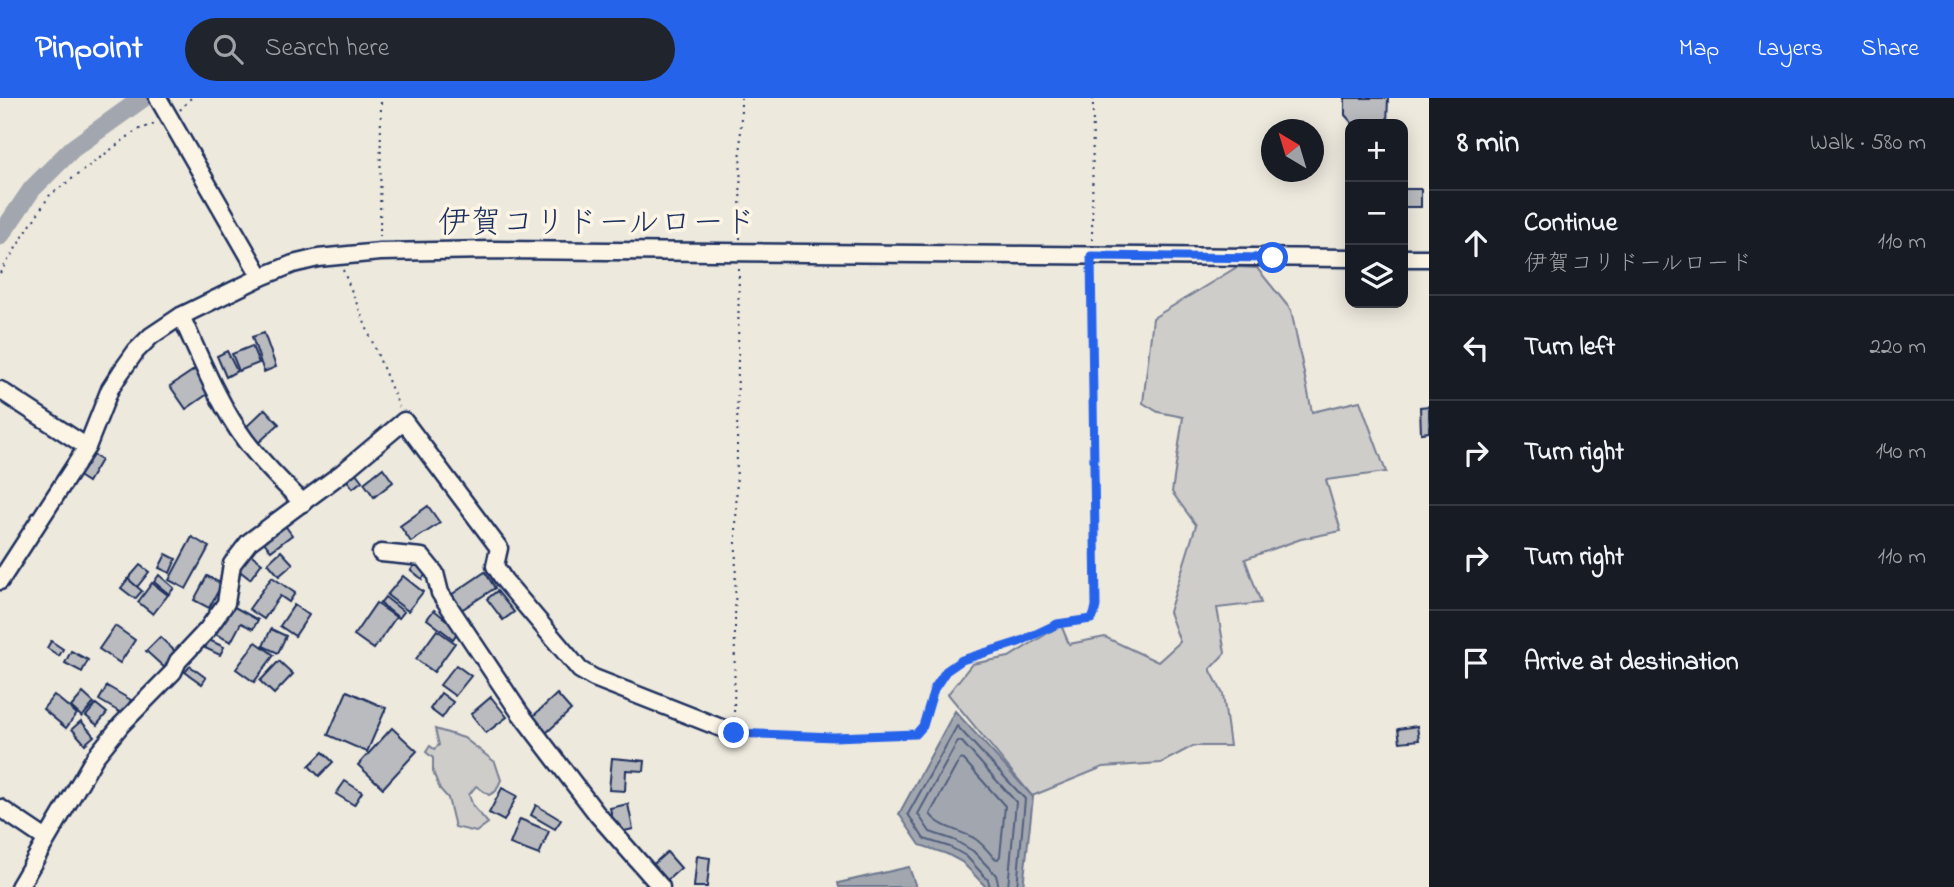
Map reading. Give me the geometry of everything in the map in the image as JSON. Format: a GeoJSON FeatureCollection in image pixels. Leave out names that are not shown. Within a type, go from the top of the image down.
{"type":"FeatureCollection","features":[{"type":"Feature","properties":{"kind":"street"},"geometry":{"type":"LineString","coordinates":[[158,98],[261,278]]}},
{"type":"Feature","properties":{"kind":"street","name":"伊賀コリドールロード"},"geometry":{"type":"LineString","coordinates":[[0,581],[87,447],[110,389],[136,351],[151,336],[181,316],[293,264],[337,255],[492,250],[1345,258]]}},
{"type":"Feature","properties":{"kind":"street"},"geometry":{"type":"LineString","coordinates":[[1408,258],[1429,258]]}},
{"type":"Feature","properties":{"kind":"street"},"geometry":{"type":"LineString","coordinates":[[181,316],[222,401],[244,439],[303,503]]}},
{"type":"Feature","properties":{"kind":"street"},"geometry":{"type":"LineString","coordinates":[[0,390],[87,447]]}},
{"type":"Feature","properties":{"kind":"street"},"geometry":{"type":"LineString","coordinates":[[19,887],[71,795],[104,746],[173,672],[178,661],[207,630],[226,603],[232,564],[249,542],[303,503],[404,421],[499,548],[495,565],[504,580],[580,670],[594,678],[734,733]]}},
{"type":"Feature","properties":{"kind":"street"},"geometry":{"type":"LineString","coordinates":[[381,553],[422,557],[435,573],[440,593],[520,713],[597,814],[662,887]]}},
{"type":"Feature","properties":{"kind":"street"},"geometry":{"type":"LineString","coordinates":[[0,808],[46,839]]}},
{"type":"Feature","properties":{"kind":"path"},"geometry":{"type":"LineString","coordinates":[[0,273],[49,196],[137,130],[170,119],[191,98]]}},
{"type":"Feature","properties":{"kind":"path"},"geometry":{"type":"LineString","coordinates":[[380,98],[380,252]]}},
{"type":"Feature","properties":{"kind":"path"},"geometry":{"type":"LineString","coordinates":[[741,98],[734,733],[834,737],[916,734],[923,726],[934,689],[946,671],[962,660],[1019,642],[1057,624],[1091,619],[1094,615],[1091,256],[1093,98]]}},
{"type":"Feature","properties":{"kind":"path"},"geometry":{"type":"LineString","coordinates":[[337,255],[404,421]]}},
{"type":"Feature","properties":{"kind":"shaded area"},"geometry":{"type":"Polygon","coordinates":[[[1237,267],[1257,268],[1291,310],[1312,412],[1360,401],[1386,472],[1326,480],[1341,531],[1301,539],[1245,559],[1261,603],[1217,608],[1225,653],[1210,669],[1223,694],[1230,746],[1193,746],[1161,763],[1103,767],[1032,796],[948,694],[972,664],[1009,657],[1061,625],[1069,644],[1105,637],[1158,662],[1180,642],[1169,612],[1196,525],[1172,492],[1183,417],[1158,412],[1143,403],[1153,318],[1237,267]]]}},
{"type":"Feature","properties":{"kind":"shaded area"},"geometry":{"type":"Polygon","coordinates":[[[435,729],[464,738],[495,762],[501,780],[496,791],[489,795],[476,786],[469,795],[473,806],[488,823],[476,832],[455,827],[448,798],[440,789],[433,772],[433,758],[426,752],[430,746],[434,749],[439,745],[435,729]]]}},
{"type":"Feature","properties":{"kind":"water"},"geometry":{"type":"Polygon","coordinates":[[[955,711],[1033,797],[1023,887],[986,887],[962,862],[920,845],[899,814],[955,711]]]}},
{"type":"Feature","properties":{"kind":"water"},"geometry":{"type":"Polygon","coordinates":[[[909,867],[916,887],[839,887],[838,883],[909,867]]]}},
{"type":"Feature","properties":{"kind":"building"},"geometry":{"type":"Polygon","coordinates":[[[1345,98],[1388,98],[1387,119],[1349,119],[1345,115],[1345,98]]]}},
{"type":"Feature","properties":{"kind":"building"},"geometry":{"type":"Polygon","coordinates":[[[1408,189],[1421,189],[1421,207],[1408,207],[1408,189]]]}},
{"type":"Feature","properties":{"kind":"building"},"geometry":{"type":"Polygon","coordinates":[[[264,333],[276,367],[264,372],[252,337],[264,333]]]}},
{"type":"Feature","properties":{"kind":"building"},"geometry":{"type":"Polygon","coordinates":[[[252,346],[259,363],[239,371],[232,354],[252,346]]]}},
{"type":"Feature","properties":{"kind":"building"},"geometry":{"type":"Polygon","coordinates":[[[227,351],[237,371],[226,377],[217,356],[227,351]]]}},
{"type":"Feature","properties":{"kind":"building"},"geometry":{"type":"Polygon","coordinates":[[[197,368],[212,391],[186,409],[170,386],[197,368]]]}},
{"type":"Feature","properties":{"kind":"building"},"geometry":{"type":"Polygon","coordinates":[[[1429,406],[1429,432],[1421,433],[1420,407],[1429,406]]]}},
{"type":"Feature","properties":{"kind":"building"},"geometry":{"type":"Polygon","coordinates":[[[265,409],[279,424],[255,446],[242,431],[265,409]]]}},
{"type":"Feature","properties":{"kind":"building"},"geometry":{"type":"Polygon","coordinates":[[[90,453],[101,460],[88,482],[77,475],[90,453]]]}},
{"type":"Feature","properties":{"kind":"building"},"geometry":{"type":"Polygon","coordinates":[[[352,468],[362,481],[353,488],[343,475],[352,468]]]}},
{"type":"Feature","properties":{"kind":"building"},"geometry":{"type":"Polygon","coordinates":[[[383,468],[393,482],[374,497],[364,483],[383,468]]]}},
{"type":"Feature","properties":{"kind":"building"},"geometry":{"type":"Polygon","coordinates":[[[428,506],[440,523],[411,542],[400,526],[428,506]]]}},
{"type":"Feature","properties":{"kind":"building"},"geometry":{"type":"Polygon","coordinates":[[[281,520],[292,535],[271,551],[260,537],[281,520]]]}},
{"type":"Feature","properties":{"kind":"building"},"geometry":{"type":"Polygon","coordinates":[[[192,537],[209,547],[186,589],[169,580],[192,537]]]}},
{"type":"Feature","properties":{"kind":"building"},"geometry":{"type":"Polygon","coordinates":[[[281,551],[293,564],[279,576],[268,563],[281,551]]]}},
{"type":"Feature","properties":{"kind":"building"},"geometry":{"type":"Polygon","coordinates":[[[249,553],[262,563],[250,579],[237,569],[249,553]]]}},
{"type":"Feature","properties":{"kind":"building"},"geometry":{"type":"Polygon","coordinates":[[[166,554],[176,559],[170,573],[159,568],[166,554]]]}},
{"type":"Feature","properties":{"kind":"building"},"geometry":{"type":"Polygon","coordinates":[[[419,560],[430,569],[422,579],[411,570],[419,560]]]}},
{"type":"Feature","properties":{"kind":"building"},"geometry":{"type":"Polygon","coordinates":[[[140,565],[149,572],[137,587],[128,579],[140,565]]]}},
{"type":"Feature","properties":{"kind":"building"},"geometry":{"type":"Polygon","coordinates":[[[485,572],[495,588],[458,612],[448,597],[485,572]]]}},
{"type":"Feature","properties":{"kind":"building"},"geometry":{"type":"Polygon","coordinates":[[[159,575],[174,588],[169,594],[154,582],[159,575]]]}},
{"type":"Feature","properties":{"kind":"building"},"geometry":{"type":"Polygon","coordinates":[[[207,576],[222,584],[209,608],[194,600],[207,576]]]}},
{"type":"Feature","properties":{"kind":"building"},"geometry":{"type":"Polygon","coordinates":[[[403,576],[423,592],[408,611],[387,595],[403,576]]]}},
{"type":"Feature","properties":{"kind":"building"},"geometry":{"type":"Polygon","coordinates":[[[272,577],[295,593],[289,602],[280,596],[264,619],[249,609],[272,577]]]}},
{"type":"Feature","properties":{"kind":"building"},"geometry":{"type":"Polygon","coordinates":[[[128,579],[142,591],[135,599],[121,588],[128,579]]]}},
{"type":"Feature","properties":{"kind":"building"},"geometry":{"type":"Polygon","coordinates":[[[152,583],[168,595],[153,614],[138,602],[152,583]]]}},
{"type":"Feature","properties":{"kind":"building"},"geometry":{"type":"Polygon","coordinates":[[[497,591],[514,612],[503,620],[487,599],[497,591]]]}},
{"type":"Feature","properties":{"kind":"building"},"geometry":{"type":"Polygon","coordinates":[[[385,597],[404,612],[399,618],[380,603],[385,597]]]}},
{"type":"Feature","properties":{"kind":"building"},"geometry":{"type":"Polygon","coordinates":[[[376,603],[396,617],[374,649],[354,635],[376,603]]]}},
{"type":"Feature","properties":{"kind":"building"},"geometry":{"type":"Polygon","coordinates":[[[229,604],[258,620],[253,629],[241,623],[231,642],[213,633],[229,604]]]}},
{"type":"Feature","properties":{"kind":"building"},"geometry":{"type":"Polygon","coordinates":[[[294,605],[309,615],[295,636],[280,626],[294,605]]]}},
{"type":"Feature","properties":{"kind":"building"},"geometry":{"type":"Polygon","coordinates":[[[434,610],[459,630],[453,639],[427,619],[434,610]]]}},
{"type":"Feature","properties":{"kind":"building"},"geometry":{"type":"Polygon","coordinates":[[[115,626],[135,640],[120,663],[99,649],[115,626]]]}},
{"type":"Feature","properties":{"kind":"building"},"geometry":{"type":"Polygon","coordinates":[[[271,629],[286,636],[278,653],[263,646],[271,629]]]}},
{"type":"Feature","properties":{"kind":"building"},"geometry":{"type":"Polygon","coordinates":[[[437,630],[455,643],[434,672],[416,659],[437,630]]]}},
{"type":"Feature","properties":{"kind":"building"},"geometry":{"type":"Polygon","coordinates":[[[160,637],[179,655],[166,669],[146,651],[160,637]]]}},
{"type":"Feature","properties":{"kind":"building"},"geometry":{"type":"Polygon","coordinates":[[[209,640],[224,647],[220,655],[205,648],[209,640]]]}},
{"type":"Feature","properties":{"kind":"building"},"geometry":{"type":"Polygon","coordinates":[[[51,641],[63,649],[59,656],[47,648],[51,641]]]}},
{"type":"Feature","properties":{"kind":"building"},"geometry":{"type":"Polygon","coordinates":[[[256,642],[274,655],[254,682],[236,669],[256,642]]]}},
{"type":"Feature","properties":{"kind":"building"},"geometry":{"type":"Polygon","coordinates":[[[71,651],[88,660],[82,672],[65,663],[71,651]]]}},
{"type":"Feature","properties":{"kind":"building"},"geometry":{"type":"Polygon","coordinates":[[[279,661],[293,674],[274,694],[260,681],[279,661]]]}},
{"type":"Feature","properties":{"kind":"building"},"geometry":{"type":"Polygon","coordinates":[[[456,665],[471,676],[455,696],[440,685],[456,665]]]}},
{"type":"Feature","properties":{"kind":"building"},"geometry":{"type":"Polygon","coordinates":[[[190,666],[206,678],[202,684],[185,672],[190,666]]]}},
{"type":"Feature","properties":{"kind":"building"},"geometry":{"type":"Polygon","coordinates":[[[107,686],[131,700],[123,714],[99,700],[107,686]]]}},
{"type":"Feature","properties":{"kind":"building"},"geometry":{"type":"Polygon","coordinates":[[[347,691],[386,708],[367,752],[328,735],[347,691]]]}},
{"type":"Feature","properties":{"kind":"building"},"geometry":{"type":"Polygon","coordinates":[[[83,693],[94,703],[82,717],[71,707],[83,693]]]}},
{"type":"Feature","properties":{"kind":"building"},"geometry":{"type":"Polygon","coordinates":[[[441,693],[453,702],[442,718],[430,709],[441,693]]]}},
{"type":"Feature","properties":{"kind":"building"},"geometry":{"type":"Polygon","coordinates":[[[557,694],[571,710],[545,734],[531,718],[557,694]]]}},
{"type":"Feature","properties":{"kind":"building"},"geometry":{"type":"Polygon","coordinates":[[[54,695],[77,714],[66,728],[43,709],[54,695]]]}},
{"type":"Feature","properties":{"kind":"building"},"geometry":{"type":"Polygon","coordinates":[[[491,697],[507,717],[486,733],[471,714],[491,697]]]}},
{"type":"Feature","properties":{"kind":"building"},"geometry":{"type":"Polygon","coordinates":[[[96,704],[107,713],[97,725],[86,716],[96,704]]]}},
{"type":"Feature","properties":{"kind":"building"},"geometry":{"type":"Polygon","coordinates":[[[81,721],[94,736],[85,744],[72,729],[81,721]]]}},
{"type":"Feature","properties":{"kind":"building"},"geometry":{"type":"Polygon","coordinates":[[[1417,726],[1419,740],[1400,742],[1398,729],[1417,726]]]}},
{"type":"Feature","properties":{"kind":"building"},"geometry":{"type":"Polygon","coordinates":[[[392,728],[417,751],[383,788],[358,765],[392,728]]]}},
{"type":"Feature","properties":{"kind":"building"},"geometry":{"type":"Polygon","coordinates":[[[323,752],[333,762],[319,776],[309,766],[323,752]]]}},
{"type":"Feature","properties":{"kind":"building"},"geometry":{"type":"Polygon","coordinates":[[[612,758],[645,761],[644,771],[626,770],[625,791],[609,790],[612,758]]]}},
{"type":"Feature","properties":{"kind":"building"},"geometry":{"type":"Polygon","coordinates":[[[345,781],[362,792],[354,805],[336,794],[345,781]]]}},
{"type":"Feature","properties":{"kind":"building"},"geometry":{"type":"Polygon","coordinates":[[[502,788],[517,796],[504,821],[489,813],[502,788]]]}},
{"type":"Feature","properties":{"kind":"building"},"geometry":{"type":"Polygon","coordinates":[[[628,804],[633,829],[616,833],[610,808],[628,804]]]}},
{"type":"Feature","properties":{"kind":"building"},"geometry":{"type":"Polygon","coordinates":[[[536,805],[561,820],[555,829],[531,815],[536,805]]]}},
{"type":"Feature","properties":{"kind":"building"},"geometry":{"type":"Polygon","coordinates":[[[520,819],[549,831],[539,855],[510,844],[520,819]]]}},
{"type":"Feature","properties":{"kind":"building"},"geometry":{"type":"Polygon","coordinates":[[[667,852],[681,868],[663,884],[649,868],[667,852]]]}},
{"type":"Feature","properties":{"kind":"building"},"geometry":{"type":"Polygon","coordinates":[[[697,856],[710,858],[707,887],[694,887],[697,856]]]}},
{"type":"Feature","properties":{"kind":"waterway"},"geometry":{"type":"LineString","coordinates":[[0,236],[32,189],[72,149],[143,98]]}},
{"type":"Feature","properties":{"kind":"route"},"geometry":{"type":"LineString","coordinates":[[734,733],[834,737],[916,734],[923,726],[934,689],[946,671],[962,660],[1019,642],[1057,624],[1091,619],[1096,606],[1091,256],[1273,258]]}}]}
